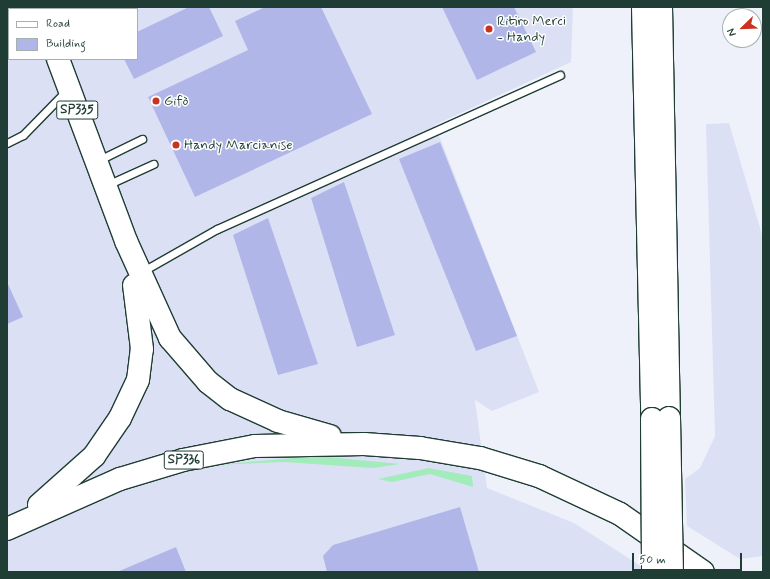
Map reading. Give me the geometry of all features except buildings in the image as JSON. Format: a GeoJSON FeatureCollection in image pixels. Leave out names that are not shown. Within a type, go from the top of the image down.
{"type":"FeatureCollection","features":[{"type":"Feature","properties":{"kind":"main road"},"geometry":{"type":"LineString","coordinates":[[643,7],[661,418],[672,572]]}},
{"type":"Feature","properties":{"kind":"main road"},"geometry":{"type":"LineString","coordinates":[[653,572],[661,418],[661,7]]}},
{"type":"Feature","properties":{"kind":"main road","name":"SP335"},"geometry":{"type":"LineString","coordinates":[[58,60],[126,241]]}},
{"type":"Feature","properties":{"kind":"main road"},"geometry":{"type":"LineString","coordinates":[[126,241],[170,338],[208,382],[230,399],[278,421],[364,444],[420,448],[480,458],[539,476],[620,514],[703,572]]}},
{"type":"Feature","properties":{"kind":"main road"},"geometry":{"type":"LineString","coordinates":[[11,527],[94,456],[120,418],[138,380],[142,349],[141,318],[126,241]]}},
{"type":"Feature","properties":{"kind":"main road","name":"SP336"},"geometry":{"type":"LineString","coordinates":[[11,527],[120,479],[219,452],[256,446],[364,444]]}},
{"type":"Feature","properties":{"kind":"lane"},"geometry":{"type":"LineString","coordinates":[[140,273],[217,229],[560,75]]}},
{"type":"Feature","properties":{"kind":"lane"},"geometry":{"type":"LineString","coordinates":[[7,143],[23,134],[69,88]]}},
{"type":"Feature","properties":{"kind":"lane"},"geometry":{"type":"LineString","coordinates":[[96,161],[142,139]]}},
{"type":"Feature","properties":{"kind":"lane"},"geometry":{"type":"LineString","coordinates":[[105,186],[153,164]]}},
{"type":"Feature","properties":{"kind":"shaded area"},"geometry":{"type":"Polygon","coordinates":[[[7,7],[573,7],[571,62],[435,125],[539,392],[492,411],[475,400],[487,488],[574,523],[650,572],[7,572],[7,7]]]}},
{"type":"Feature","properties":{"kind":"shaded area"},"geometry":{"type":"Polygon","coordinates":[[[729,123],[763,238],[763,556],[740,559],[687,526],[685,479],[700,468],[715,436],[706,124],[729,123]]]}},
{"type":"Feature","properties":{"kind":"green space"},"geometry":{"type":"Polygon","coordinates":[[[317,456],[400,464],[373,468],[284,462],[213,465],[317,456]]]}},
{"type":"Feature","properties":{"kind":"green space"},"geometry":{"type":"Polygon","coordinates":[[[429,468],[472,476],[473,487],[430,474],[392,482],[378,479],[429,468]]]}},
{"type":"Feature","properties":{"kind":"place","name":"Ritiro Merci - Handy"},"geometry":{"type":"Point","coordinates":[489,29]}},
{"type":"Feature","properties":{"kind":"place","name":"Gifò"},"geometry":{"type":"Point","coordinates":[156,101]}},
{"type":"Feature","properties":{"kind":"place","name":"Handy Marcianise"},"geometry":{"type":"Point","coordinates":[176,145]}}]}
